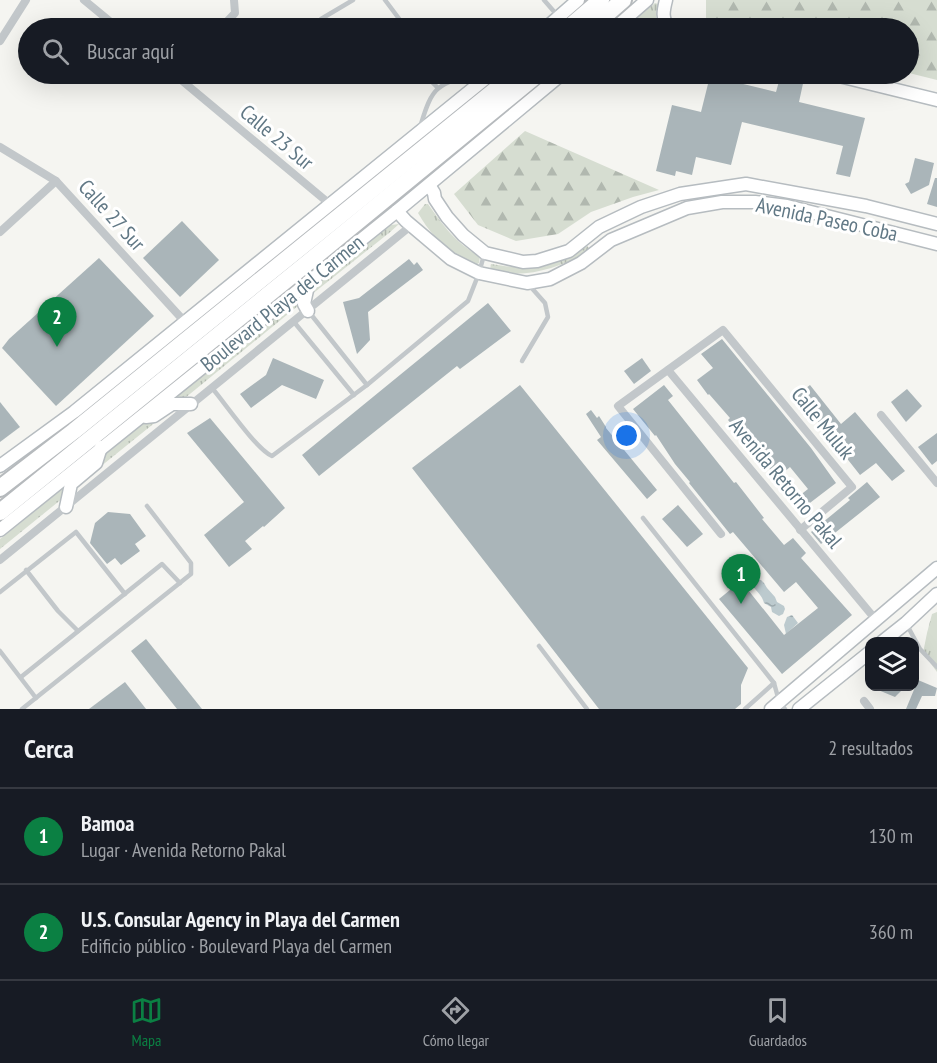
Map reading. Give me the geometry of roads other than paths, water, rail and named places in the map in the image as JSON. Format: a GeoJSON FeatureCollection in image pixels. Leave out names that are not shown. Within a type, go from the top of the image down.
{"type":"FeatureCollection","features":[{"type":"Feature","properties":{"kind":"highway"},"geometry":{"type":"LineString","coordinates":[[571,18],[601,0]]}},
{"type":"Feature","properties":{"kind":"highway"},"geometry":{"type":"LineString","coordinates":[[602,18],[623,0]]}},
{"type":"Feature","properties":{"kind":"highway"},"geometry":{"type":"LineString","coordinates":[[0,488],[74,431],[503,84]]}},
{"type":"Feature","properties":{"kind":"highway"},"geometry":{"type":"LineString","coordinates":[[0,512],[526,84]]}},
{"type":"Feature","properties":{"kind":"main road"},"geometry":{"type":"LineString","coordinates":[[566,18],[578,0]]}},
{"type":"Feature","properties":{"kind":"main road"},"geometry":{"type":"LineString","coordinates":[[626,18],[647,0]]}},
{"type":"Feature","properties":{"kind":"main road"},"geometry":{"type":"LineString","coordinates":[[664,18],[666,0]]}},
{"type":"Feature","properties":{"kind":"main road"},"geometry":{"type":"LineString","coordinates":[[0,466],[74,412],[478,84]]}},
{"type":"Feature","properties":{"kind":"main road","name":"Boulevard Playa del Carmen"},"geometry":{"type":"LineString","coordinates":[[0,530],[397,211],[550,84]]}},
{"type":"Feature","properties":{"kind":"main road"},"geometry":{"type":"LineString","coordinates":[[872,84],[937,100]]}},
{"type":"Feature","properties":{"kind":"main road","name":"Avenida Paseo Coba"},"geometry":{"type":"LineString","coordinates":[[429,185],[447,217],[484,253],[523,262],[537,261],[569,251],[599,227],[641,207],[680,194],[746,183],[866,206],[937,224]]}},
{"type":"Feature","properties":{"kind":"main road","name":"Avenida Paseo Coba"},"geometry":{"type":"LineString","coordinates":[[397,211],[451,259],[479,273],[527,283],[550,279],[581,263],[610,240],[641,227],[687,208],[723,202],[755,202],[787,206],[937,244]]}},
{"type":"Feature","properties":{"kind":"main road"},"geometry":{"type":"LineString","coordinates":[[641,207],[645,216],[641,227]]}},
{"type":"Feature","properties":{"kind":"main road"},"geometry":{"type":"LineString","coordinates":[[308,311],[304,304],[309,281]]}},
{"type":"Feature","properties":{"kind":"main road"},"geometry":{"type":"LineString","coordinates":[[139,418],[154,416],[172,404],[191,404]]}},
{"type":"Feature","properties":{"kind":"main road"},"geometry":{"type":"LineString","coordinates":[[66,507],[71,484],[96,463],[101,447]]}},
{"type":"Feature","properties":{"kind":"main road"},"geometry":{"type":"LineString","coordinates":[[778,706],[937,568]]}},
{"type":"Feature","properties":{"kind":"main road"},"geometry":{"type":"LineString","coordinates":[[888,637],[937,594]]}},
{"type":"Feature","properties":{"kind":"main road"},"geometry":{"type":"LineString","coordinates":[[799,709],[865,656]]}},
{"type":"Feature","properties":{"kind":"street"},"geometry":{"type":"LineString","coordinates":[[0,41],[26,0]]}},
{"type":"Feature","properties":{"kind":"street"},"geometry":{"type":"LineString","coordinates":[[84,0],[106,18]]}},
{"type":"Feature","properties":{"kind":"street"},"geometry":{"type":"LineString","coordinates":[[230,18],[235,13],[234,0]]}},
{"type":"Feature","properties":{"kind":"street","name":"Calle 23 Sur"},"geometry":{"type":"LineString","coordinates":[[189,84],[331,205]]}},
{"type":"Feature","properties":{"kind":"street","name":"Calle 27 Sur"},"geometry":{"type":"LineString","coordinates":[[0,147],[56,181],[185,322]]}},
{"type":"Feature","properties":{"kind":"street"},"geometry":{"type":"LineString","coordinates":[[0,232],[56,181]]}},
{"type":"Feature","properties":{"kind":"street"},"geometry":{"type":"LineString","coordinates":[[0,560],[407,229],[406,221]]}},
{"type":"Feature","properties":{"kind":"street","name":"Calle Muluk"},"geometry":{"type":"LineString","coordinates":[[668,369],[723,330],[852,487],[800,530]]}},
{"type":"Feature","properties":{"kind":"street"},"geometry":{"type":"LineString","coordinates":[[668,369],[618,406],[721,534]]}},
{"type":"Feature","properties":{"kind":"street","name":"Avenida Retorno Pakal"},"geometry":{"type":"LineString","coordinates":[[668,369],[876,620]]}},
{"type":"Feature","properties":{"kind":"street"},"geometry":{"type":"LineString","coordinates":[[881,415],[937,483]]}},
{"type":"Feature","properties":{"kind":"street"},"geometry":{"type":"LineString","coordinates":[[864,701],[870,709]]}},
{"type":"Feature","properties":{"kind":"lane"},"geometry":{"type":"LineString","coordinates":[[323,18],[353,0]]}},
{"type":"Feature","properties":{"kind":"lane"},"geometry":{"type":"LineString","coordinates":[[384,0],[398,18]]}},
{"type":"Feature","properties":{"kind":"lane"},"geometry":{"type":"LineString","coordinates":[[544,0],[559,18]]}},
{"type":"Feature","properties":{"kind":"lane"},"geometry":{"type":"LineString","coordinates":[[434,84],[438,88]]}},
{"type":"Feature","properties":{"kind":"lane"},"geometry":{"type":"LineString","coordinates":[[418,132],[428,105],[438,88],[446,84]]}},
{"type":"Feature","properties":{"kind":"lane"},"geometry":{"type":"LineString","coordinates":[[212,388],[258,445],[272,456],[367,385],[468,301],[484,253]]}},
{"type":"Feature","properties":{"kind":"lane"},"geometry":{"type":"LineString","coordinates":[[522,361],[548,317],[545,303],[527,283]]}},
{"type":"Feature","properties":{"kind":"lane"},"geometry":{"type":"LineString","coordinates":[[308,311],[367,385]]}},
{"type":"Feature","properties":{"kind":"lane"},"geometry":{"type":"LineString","coordinates":[[294,322],[354,395]]}},
{"type":"Feature","properties":{"kind":"lane"},"geometry":{"type":"LineString","coordinates":[[22,709],[191,574],[190,563],[147,506]]}},
{"type":"Feature","properties":{"kind":"lane"},"geometry":{"type":"LineString","coordinates":[[643,518],[774,683],[778,706]]}},
{"type":"Feature","properties":{"kind":"lane"},"geometry":{"type":"LineString","coordinates":[[0,592],[76,532],[125,594]]}},
{"type":"Feature","properties":{"kind":"lane"},"geometry":{"type":"LineString","coordinates":[[21,677],[162,564],[180,583]]}},
{"type":"Feature","properties":{"kind":"lane"},"geometry":{"type":"LineString","coordinates":[[26,570],[58,611],[78,631]]}},
{"type":"Feature","properties":{"kind":"lane"},"geometry":{"type":"LineString","coordinates":[[906,623],[920,649],[937,667]]}},
{"type":"Feature","properties":{"kind":"lane"},"geometry":{"type":"LineString","coordinates":[[539,646],[587,709]]}},
{"type":"Feature","properties":{"kind":"lane"},"geometry":{"type":"LineString","coordinates":[[0,651],[36,698]]}},
{"type":"Feature","properties":{"kind":"lane"},"geometry":{"type":"LineString","coordinates":[[745,709],[774,683]]}},
{"type":"Feature","properties":{"kind":"water"},"geometry":{"type":"Polygon","coordinates":[[[755,580],[761,580],[777,602],[784,606],[783,614],[779,616],[772,612],[771,607],[764,603],[752,585],[755,580]]]}},
{"type":"Feature","properties":{"kind":"water"},"geometry":{"type":"Polygon","coordinates":[[[792,615],[798,623],[786,634],[784,625],[787,617],[792,615]]]}},
{"type":"Feature","properties":{"kind":"place","name":"U.S. Consular Agency in Playa del Carmen"},"geometry":{"type":"Point","coordinates":[57,347]}},
{"type":"Feature","properties":{"kind":"place","name":"Bamoa"},"geometry":{"type":"Point","coordinates":[741,604]}}]}
